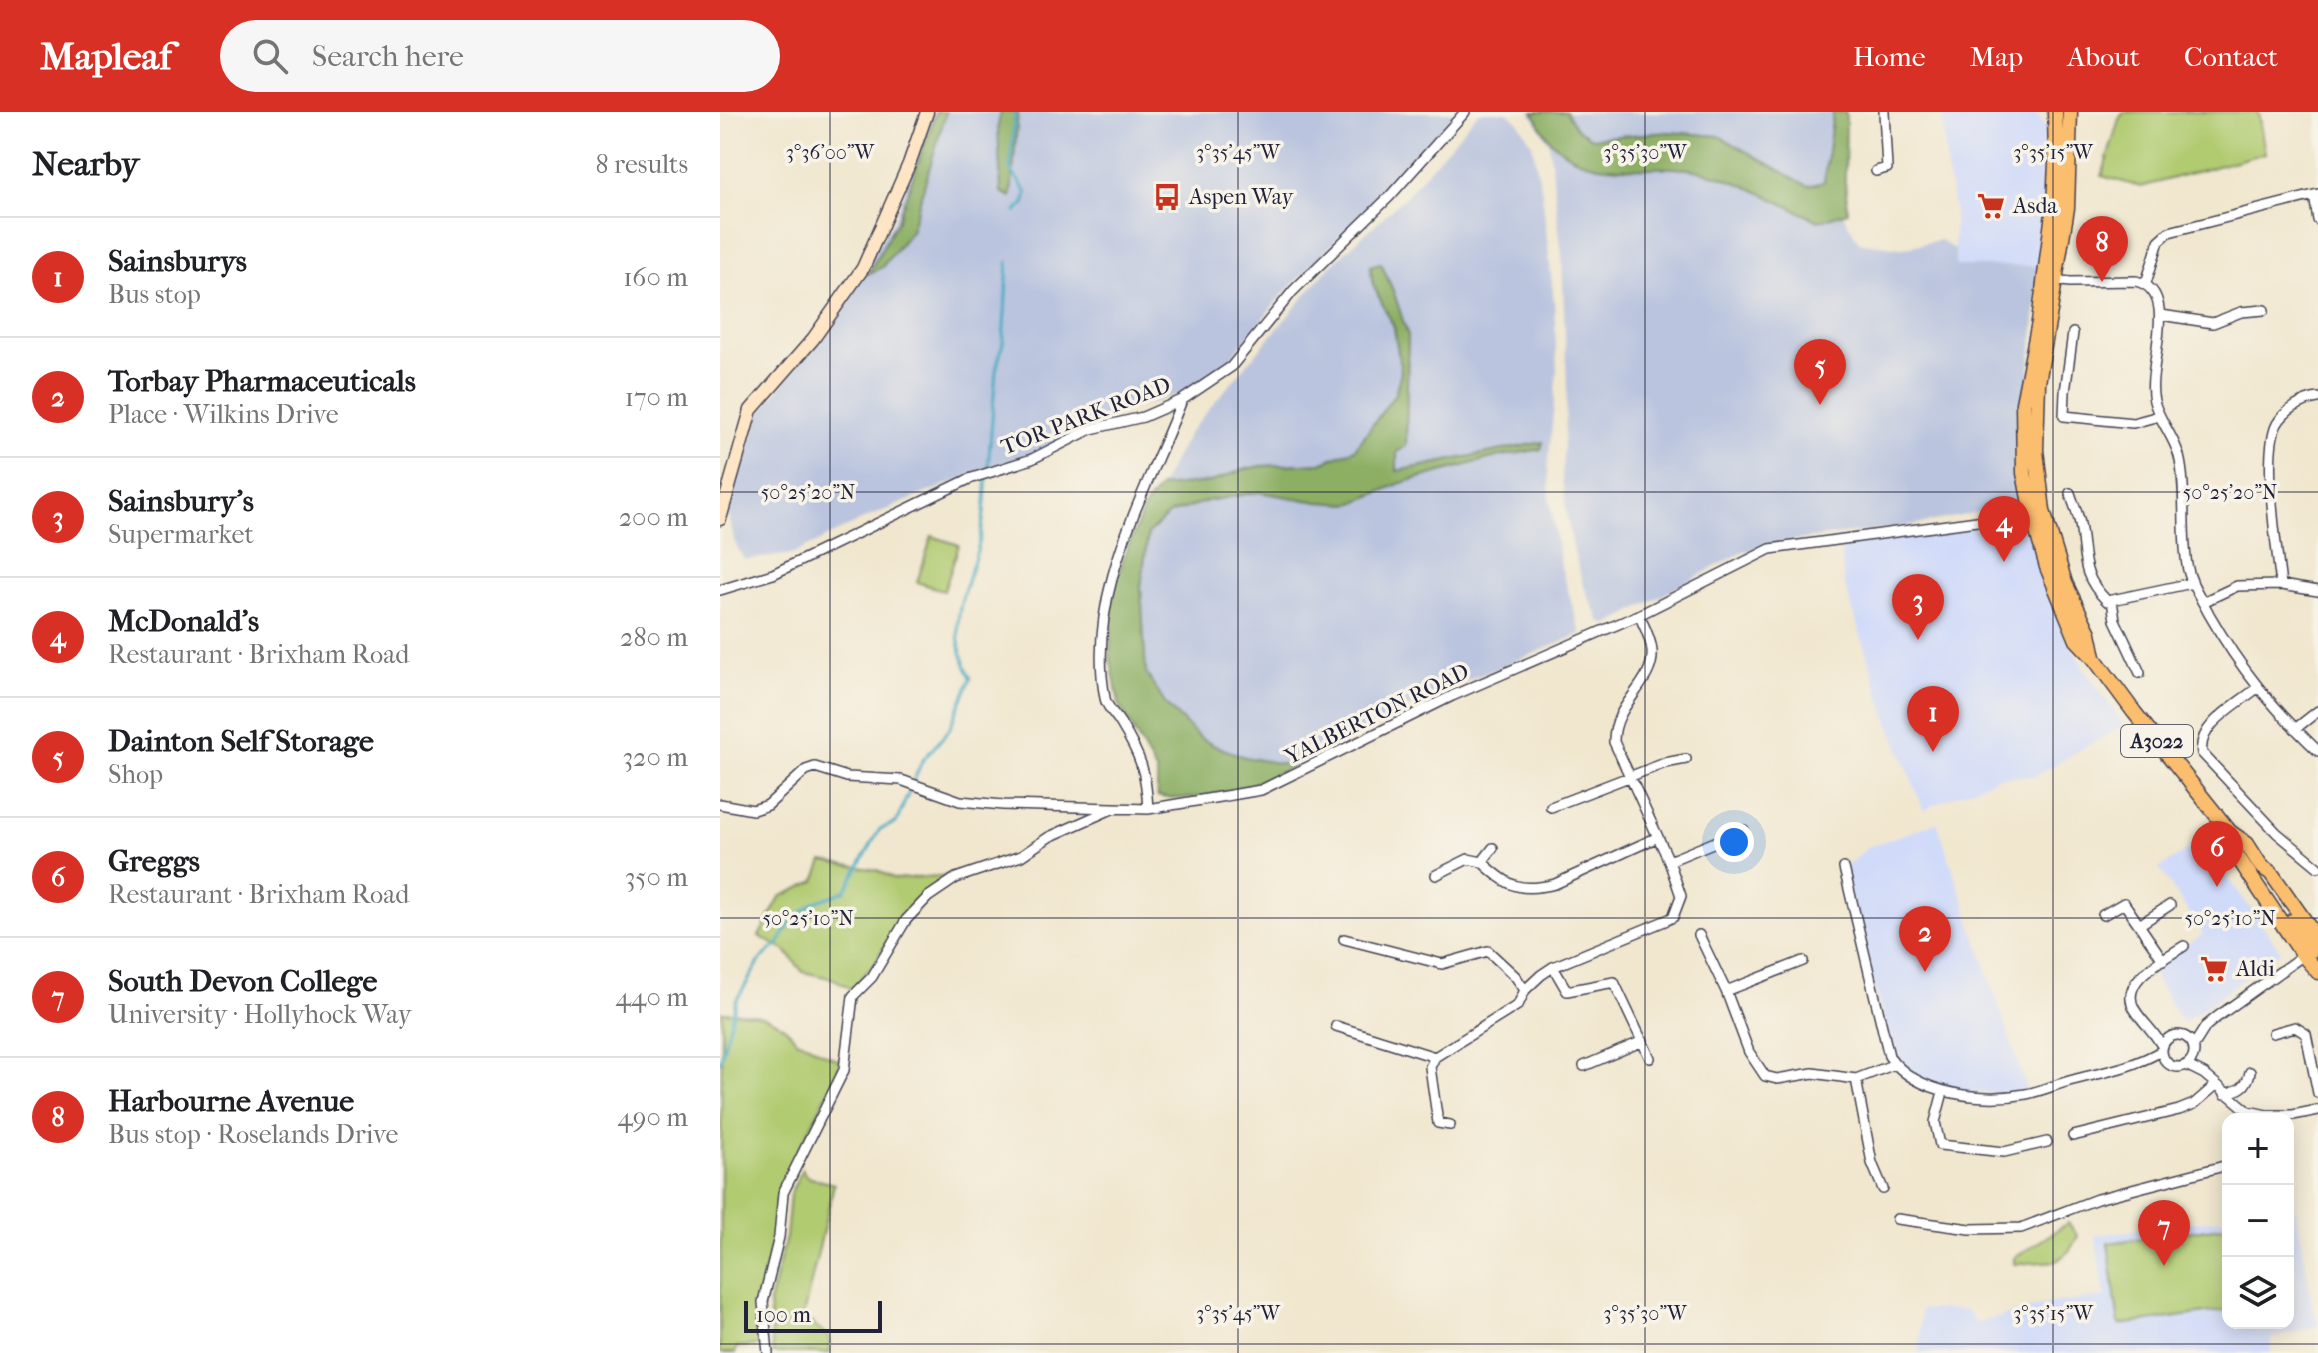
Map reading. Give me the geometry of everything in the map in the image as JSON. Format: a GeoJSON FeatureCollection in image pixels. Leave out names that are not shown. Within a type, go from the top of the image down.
{"type":"FeatureCollection","features":[{"type":"Feature","properties":{"kind":"main road","name":"A3022"},"geometry":{"type":"LineString","coordinates":[[2051,279],[2055,112]]}},
{"type":"Feature","properties":{"kind":"main road","name":"A3022"},"geometry":{"type":"LineString","coordinates":[[2070,112],[2067,208],[2023,403],[2024,473],[2037,512],[2047,567],[2077,640],[2230,832],[2237,856],[2313,948],[2318,972]]}},
{"type":"Feature","properties":{"kind":"main road"},"geometry":{"type":"LineString","coordinates":[[2230,832],[2247,844],[2261,866],[2263,881],[2313,948]]}},
{"type":"Feature","properties":{"kind":"street"},"geometry":{"type":"LineString","coordinates":[[720,519],[751,410],[813,339],[863,268],[909,164],[927,112]]}},
{"type":"Feature","properties":{"kind":"street","name":"TOR PARK ROAD"},"geometry":{"type":"LineString","coordinates":[[720,590],[773,574],[978,476],[1032,459],[1091,429],[1143,417],[1182,400],[1231,367],[1293,291],[1390,196],[1465,112]]}},
{"type":"Feature","properties":{"kind":"street"},"geometry":{"type":"LineString","coordinates":[[1876,171],[1887,168],[1884,112]]}},
{"type":"Feature","properties":{"kind":"street"},"geometry":{"type":"LineString","coordinates":[[2146,283],[2159,241],[2169,232],[2316,194],[2318,220]]}},
{"type":"Feature","properties":{"kind":"street"},"geometry":{"type":"LineString","coordinates":[[2051,279],[2146,283],[2157,298],[2161,315],[2152,389],[2159,416],[2180,458],[2183,528],[2192,583],[2221,635],[2257,688],[2318,751]]}},
{"type":"Feature","properties":{"kind":"street"},"geometry":{"type":"LineString","coordinates":[[2161,315],[2213,323],[2241,312],[2264,310]]}},
{"type":"Feature","properties":{"kind":"street"},"geometry":{"type":"LineString","coordinates":[[2073,333],[2064,416],[2133,423],[2159,416]]}},
{"type":"Feature","properties":{"kind":"street"},"geometry":{"type":"LineString","coordinates":[[2281,585],[2271,463],[2273,441],[2277,424],[2288,412],[2306,399],[2318,398]]}},
{"type":"Feature","properties":{"kind":"street"},"geometry":{"type":"LineString","coordinates":[[1148,809],[1143,763],[1105,701],[1101,640],[1108,591],[1135,511],[1182,400]]}},
{"type":"Feature","properties":{"kind":"street"},"geometry":{"type":"LineString","coordinates":[[2070,493],[2079,520],[2085,568],[2093,586],[2107,601],[2192,583]]}},
{"type":"Feature","properties":{"kind":"street","name":"YALBERTON ROAD"},"geometry":{"type":"LineString","coordinates":[[720,804],[753,810],[768,805],[806,770],[815,767],[847,777],[901,780],[960,801],[1003,805],[1148,809],[1261,790],[1452,696],[1639,615],[1770,549],[2037,512]]}},
{"type":"Feature","properties":{"kind":"street"},"geometry":{"type":"LineString","coordinates":[[2203,602],[2237,586],[2281,585],[2318,591]]}},
{"type":"Feature","properties":{"kind":"street"},"geometry":{"type":"LineString","coordinates":[[2112,601],[2115,620],[2140,673]]}},
{"type":"Feature","properties":{"kind":"street"},"geometry":{"type":"LineString","coordinates":[[1450,1125],[1438,1123],[1430,1067],[1435,1057],[1518,1005],[1525,990],[1553,967],[1673,917],[1681,896],[1669,861],[1614,742],[1613,727],[1618,714],[1648,669],[1652,653],[1639,615]]}},
{"type":"Feature","properties":{"kind":"street"},"geometry":{"type":"LineString","coordinates":[[2257,688],[2204,731],[2200,743],[2202,753],[2277,833],[2318,867]]}},
{"type":"Feature","properties":{"kind":"street"},"geometry":{"type":"LineString","coordinates":[[2295,729],[2318,711]]}},
{"type":"Feature","properties":{"kind":"street"},"geometry":{"type":"LineString","coordinates":[[1551,807],[1665,763],[1686,759]]}},
{"type":"Feature","properties":{"kind":"street"},"geometry":{"type":"LineString","coordinates":[[768,1353],[763,1302],[779,1237],[783,1193],[844,1070],[853,996],[872,977],[906,920],[928,897],[956,878],[1021,856],[1049,837],[1114,808]]}},
{"type":"Feature","properties":{"kind":"street"},"geometry":{"type":"LineString","coordinates":[[1669,861],[1744,830]]}},
{"type":"Feature","properties":{"kind":"street"},"geometry":{"type":"LineString","coordinates":[[1436,875],[1468,859],[1482,862],[1514,887],[1540,888],[1658,837]]}},
{"type":"Feature","properties":{"kind":"street"},"geometry":{"type":"LineString","coordinates":[[1482,862],[1493,848]]}},
{"type":"Feature","properties":{"kind":"street"},"geometry":{"type":"LineString","coordinates":[[1844,868],[1885,1041],[1895,1064],[1943,1092],[2010,1096],[2139,1064],[2186,1065],[2204,1074],[2246,1113]]}},
{"type":"Feature","properties":{"kind":"street"},"geometry":{"type":"LineString","coordinates":[[2103,915],[2124,903],[2163,960]]}},
{"type":"Feature","properties":{"kind":"street"},"geometry":{"type":"LineString","coordinates":[[2139,925],[2170,905]]}},
{"type":"Feature","properties":{"kind":"street"},"geometry":{"type":"LineString","coordinates":[[1699,935],[1726,991],[1749,1052],[1765,1076],[1777,1079],[1813,1073],[1856,1079],[1895,1064]]}},
{"type":"Feature","properties":{"kind":"street"},"geometry":{"type":"LineString","coordinates":[[1344,939],[1442,964],[1488,951],[1525,990]]}},
{"type":"Feature","properties":{"kind":"street"},"geometry":{"type":"LineString","coordinates":[[2169,1064],[2155,1032],[2137,1013],[2130,993],[2138,979],[2184,946]]}},
{"type":"Feature","properties":{"kind":"street"},"geometry":{"type":"LineString","coordinates":[[2155,1032],[2177,1035],[2206,1026],[2313,948]]}},
{"type":"Feature","properties":{"kind":"street"},"geometry":{"type":"LineString","coordinates":[[1726,991],[1803,961]]}},
{"type":"Feature","properties":{"kind":"street"},"geometry":{"type":"LineString","coordinates":[[1553,967],[1567,991],[1614,982],[1650,1058]]}},
{"type":"Feature","properties":{"kind":"street"},"geometry":{"type":"LineString","coordinates":[[1336,1026],[1435,1057]]}},
{"type":"Feature","properties":{"kind":"street"},"geometry":{"type":"LineString","coordinates":[[2186,1065],[2206,1026]]}},
{"type":"Feature","properties":{"kind":"street"},"geometry":{"type":"LineString","coordinates":[[2273,1033],[2295,1027],[2306,1034],[2318,1093]]}},
{"type":"Feature","properties":{"kind":"street"},"geometry":{"type":"LineString","coordinates":[[2139,1064],[2177,1035]]}},
{"type":"Feature","properties":{"kind":"street"},"geometry":{"type":"LineString","coordinates":[[2177,1035],[2194,1050],[2204,1074]]}},
{"type":"Feature","properties":{"kind":"street"},"geometry":{"type":"LineString","coordinates":[[1584,1066],[1643,1041]]}},
{"type":"Feature","properties":{"kind":"street"},"geometry":{"type":"LineString","coordinates":[[2225,1094],[2240,1090],[2249,1080],[2250,1072]]}},
{"type":"Feature","properties":{"kind":"street"},"geometry":{"type":"LineString","coordinates":[[1856,1079],[1872,1163],[1883,1189]]}},
{"type":"Feature","properties":{"kind":"street"},"geometry":{"type":"LineString","coordinates":[[2073,1136],[2179,1110],[2194,1104],[2216,1085]]}},
{"type":"Feature","properties":{"kind":"street"},"geometry":{"type":"LineString","coordinates":[[1943,1092],[1935,1122],[1940,1145],[2004,1152],[2047,1142]]}},
{"type":"Feature","properties":{"kind":"street"},"geometry":{"type":"LineString","coordinates":[[2294,1115],[2318,1110]]}},
{"type":"Feature","properties":{"kind":"street"},"geometry":{"type":"LineString","coordinates":[[1897,1219],[1970,1229],[2021,1228],[2097,1199],[2222,1167]]}},
{"type":"Feature","properties":{"kind":"shaded area"},"geometry":{"type":"Polygon","coordinates":[[[933,112],[1456,112],[1400,175],[1281,296],[1228,361],[1188,391],[1087,423],[1055,445],[977,472],[866,518],[793,554],[744,560],[735,543],[727,511],[758,417],[815,341],[894,220],[933,112]]]}},
{"type":"Feature","properties":{"kind":"shaded area"},"geometry":{"type":"Polygon","coordinates":[[[1479,112],[1507,112],[1518,121],[1532,144],[1542,193],[1554,301],[1557,372],[1548,467],[1550,501],[1561,567],[1581,634],[1441,691],[1293,766],[1245,757],[1215,746],[1200,738],[1166,705],[1146,672],[1141,587],[1148,534],[1169,514],[1160,487],[1188,434],[1329,267],[1405,197],[1479,112]]]}},
{"type":"Feature","properties":{"kind":"shaded area"},"geometry":{"type":"Polygon","coordinates":[[[1530,112],[1833,112],[1824,182],[1859,242],[1901,248],[1940,240],[1955,250],[1955,266],[2040,266],[2020,473],[2021,497],[2016,505],[1919,524],[1766,544],[1739,554],[1607,625],[1600,621],[1584,587],[1567,516],[1562,479],[1567,388],[1562,256],[1549,143],[1530,112]]]}},
{"type":"Feature","properties":{"kind":"shaded area"},"geometry":{"type":"Polygon","coordinates":[[[1942,112],[2030,112],[2038,115],[2047,128],[2050,168],[2040,266],[1954,266],[1954,210],[1942,112]]]}},
{"type":"Feature","properties":{"kind":"shaded area"},"geometry":{"type":"Polygon","coordinates":[[[2021,522],[2031,528],[2040,569],[2062,629],[2084,669],[2124,725],[2035,776],[1999,777],[1924,811],[1886,715],[1844,583],[1841,545],[2021,522]]]}},
{"type":"Feature","properties":{"kind":"shaded area"},"geometry":{"type":"Polygon","coordinates":[[[1937,822],[2028,1093],[1943,1092],[1895,1064],[1844,868],[1868,847],[1937,822]]]}},
{"type":"Feature","properties":{"kind":"shaded area"},"geometry":{"type":"Polygon","coordinates":[[[2202,841],[2281,951],[2182,1022],[2154,976],[2163,960],[2203,934],[2159,868],[2202,841]]]}},
{"type":"Feature","properties":{"kind":"shaded area"},"geometry":{"type":"Polygon","coordinates":[[[2294,1209],[2318,1326],[2271,1338],[2271,1353],[1919,1353],[1921,1309],[1967,1310],[1976,1323],[2051,1303],[2105,1297],[2095,1235],[2222,1219],[2222,1329],[2294,1329],[2294,1209]]]}},
{"type":"Feature","properties":{"kind":"green space"},"geometry":{"type":"Polygon","coordinates":[[[936,112],[946,112],[911,231],[882,267],[868,274],[898,219],[936,112]]]}},
{"type":"Feature","properties":{"kind":"green space"},"geometry":{"type":"Polygon","coordinates":[[[1001,112],[1018,112],[1011,197],[1001,192],[998,125],[1001,112]]]}},
{"type":"Feature","properties":{"kind":"green space"},"geometry":{"type":"Polygon","coordinates":[[[1533,112],[1566,112],[1577,129],[1592,138],[1669,132],[1719,136],[1808,186],[1824,182],[1833,112],[1846,112],[1848,212],[1819,221],[1746,186],[1700,171],[1605,167],[1587,163],[1570,156],[1553,143],[1533,112]]]}},
{"type":"Feature","properties":{"kind":"green space"},"geometry":{"type":"Polygon","coordinates":[[[2124,112],[2258,112],[2265,153],[2141,187],[2102,176],[2119,119],[2124,112]]]}},
{"type":"Feature","properties":{"kind":"green space"},"geometry":{"type":"Polygon","coordinates":[[[1381,263],[1408,336],[1406,446],[1397,452],[1397,471],[1543,442],[1541,449],[1496,457],[1401,483],[1351,504],[1259,492],[1207,501],[1169,514],[1148,534],[1141,587],[1146,673],[1166,705],[1200,738],[1245,757],[1293,766],[1226,791],[1189,798],[1157,796],[1157,773],[1119,704],[1110,657],[1112,598],[1124,557],[1146,504],[1160,487],[1211,482],[1262,466],[1321,463],[1355,449],[1395,394],[1401,372],[1394,327],[1373,285],[1370,266],[1381,263]]]}},
{"type":"Feature","properties":{"kind":"green space"},"geometry":{"type":"Polygon","coordinates":[[[932,536],[959,545],[944,591],[917,582],[932,536]]]}},
{"type":"Feature","properties":{"kind":"green space"},"geometry":{"type":"Polygon","coordinates":[[[823,861],[877,870],[895,879],[953,875],[925,893],[900,918],[876,961],[852,989],[834,979],[803,972],[786,951],[759,936],[780,897],[815,881],[823,861]]]}},
{"type":"Feature","properties":{"kind":"green space"},"geometry":{"type":"Polygon","coordinates":[[[722,1012],[753,1014],[773,1020],[796,1040],[840,1060],[838,1072],[779,1190],[773,1238],[757,1300],[760,1345],[737,1347],[735,1353],[720,1353],[722,1012]]]}},
{"type":"Feature","properties":{"kind":"green space"},"geometry":{"type":"Polygon","coordinates":[[[802,1169],[807,1177],[834,1184],[803,1316],[829,1337],[830,1353],[773,1353],[769,1303],[786,1237],[790,1194],[802,1169]]]}},
{"type":"Feature","properties":{"kind":"green space"},"geometry":{"type":"Polygon","coordinates":[[[2068,1223],[2078,1236],[2070,1250],[2057,1261],[2014,1264],[2014,1258],[2068,1223]]]}},
{"type":"Feature","properties":{"kind":"green space"},"geometry":{"type":"Polygon","coordinates":[[[2222,1227],[2222,1311],[2119,1325],[2108,1243],[2222,1227]]]}},
{"type":"Feature","properties":{"kind":"waterway"},"geometry":{"type":"LineString","coordinates":[[1015,112],[1010,168],[1027,193],[1024,204],[1016,211]]}},
{"type":"Feature","properties":{"kind":"waterway"},"geometry":{"type":"LineString","coordinates":[[988,469],[996,370],[1003,343],[1008,262]]}},
{"type":"Feature","properties":{"kind":"waterway"},"geometry":{"type":"LineString","coordinates":[[720,1062],[736,1001],[761,959],[778,944],[794,918],[815,902],[845,891],[880,829],[896,823],[922,761],[949,730],[971,678],[959,644],[959,614],[981,533],[987,476]]}},
{"type":"Feature","properties":{"kind":"place","name":"Aspen Way"},"geometry":{"type":"Point","coordinates":[1167,197]}},
{"type":"Feature","properties":{"kind":"place","name":"Asda"},"geometry":{"type":"Point","coordinates":[1991,206]}},
{"type":"Feature","properties":{"kind":"place","name":"Harbourne Avenue"},"geometry":{"type":"Point","coordinates":[2102,282]}},
{"type":"Feature","properties":{"kind":"place","name":"Dainton Self Storage"},"geometry":{"type":"Point","coordinates":[1820,405]}},
{"type":"Feature","properties":{"kind":"place","name":"McDonald's"},"geometry":{"type":"Point","coordinates":[2004,562]}},
{"type":"Feature","properties":{"kind":"place","name":"Sainsbury's"},"geometry":{"type":"Point","coordinates":[1918,640]}},
{"type":"Feature","properties":{"kind":"place","name":"Sainsburys"},"geometry":{"type":"Point","coordinates":[1933,752]}},
{"type":"Feature","properties":{"kind":"place","name":"Greggs"},"geometry":{"type":"Point","coordinates":[2217,887]}},
{"type":"Feature","properties":{"kind":"place","name":"Aldi"},"geometry":{"type":"Point","coordinates":[2214,969]}},
{"type":"Feature","properties":{"kind":"place","name":"Torbay Pharmaceuticals"},"geometry":{"type":"Point","coordinates":[1925,972]}},
{"type":"Feature","properties":{"kind":"place","name":"South Devon College"},"geometry":{"type":"Point","coordinates":[2164,1266]}}]}
